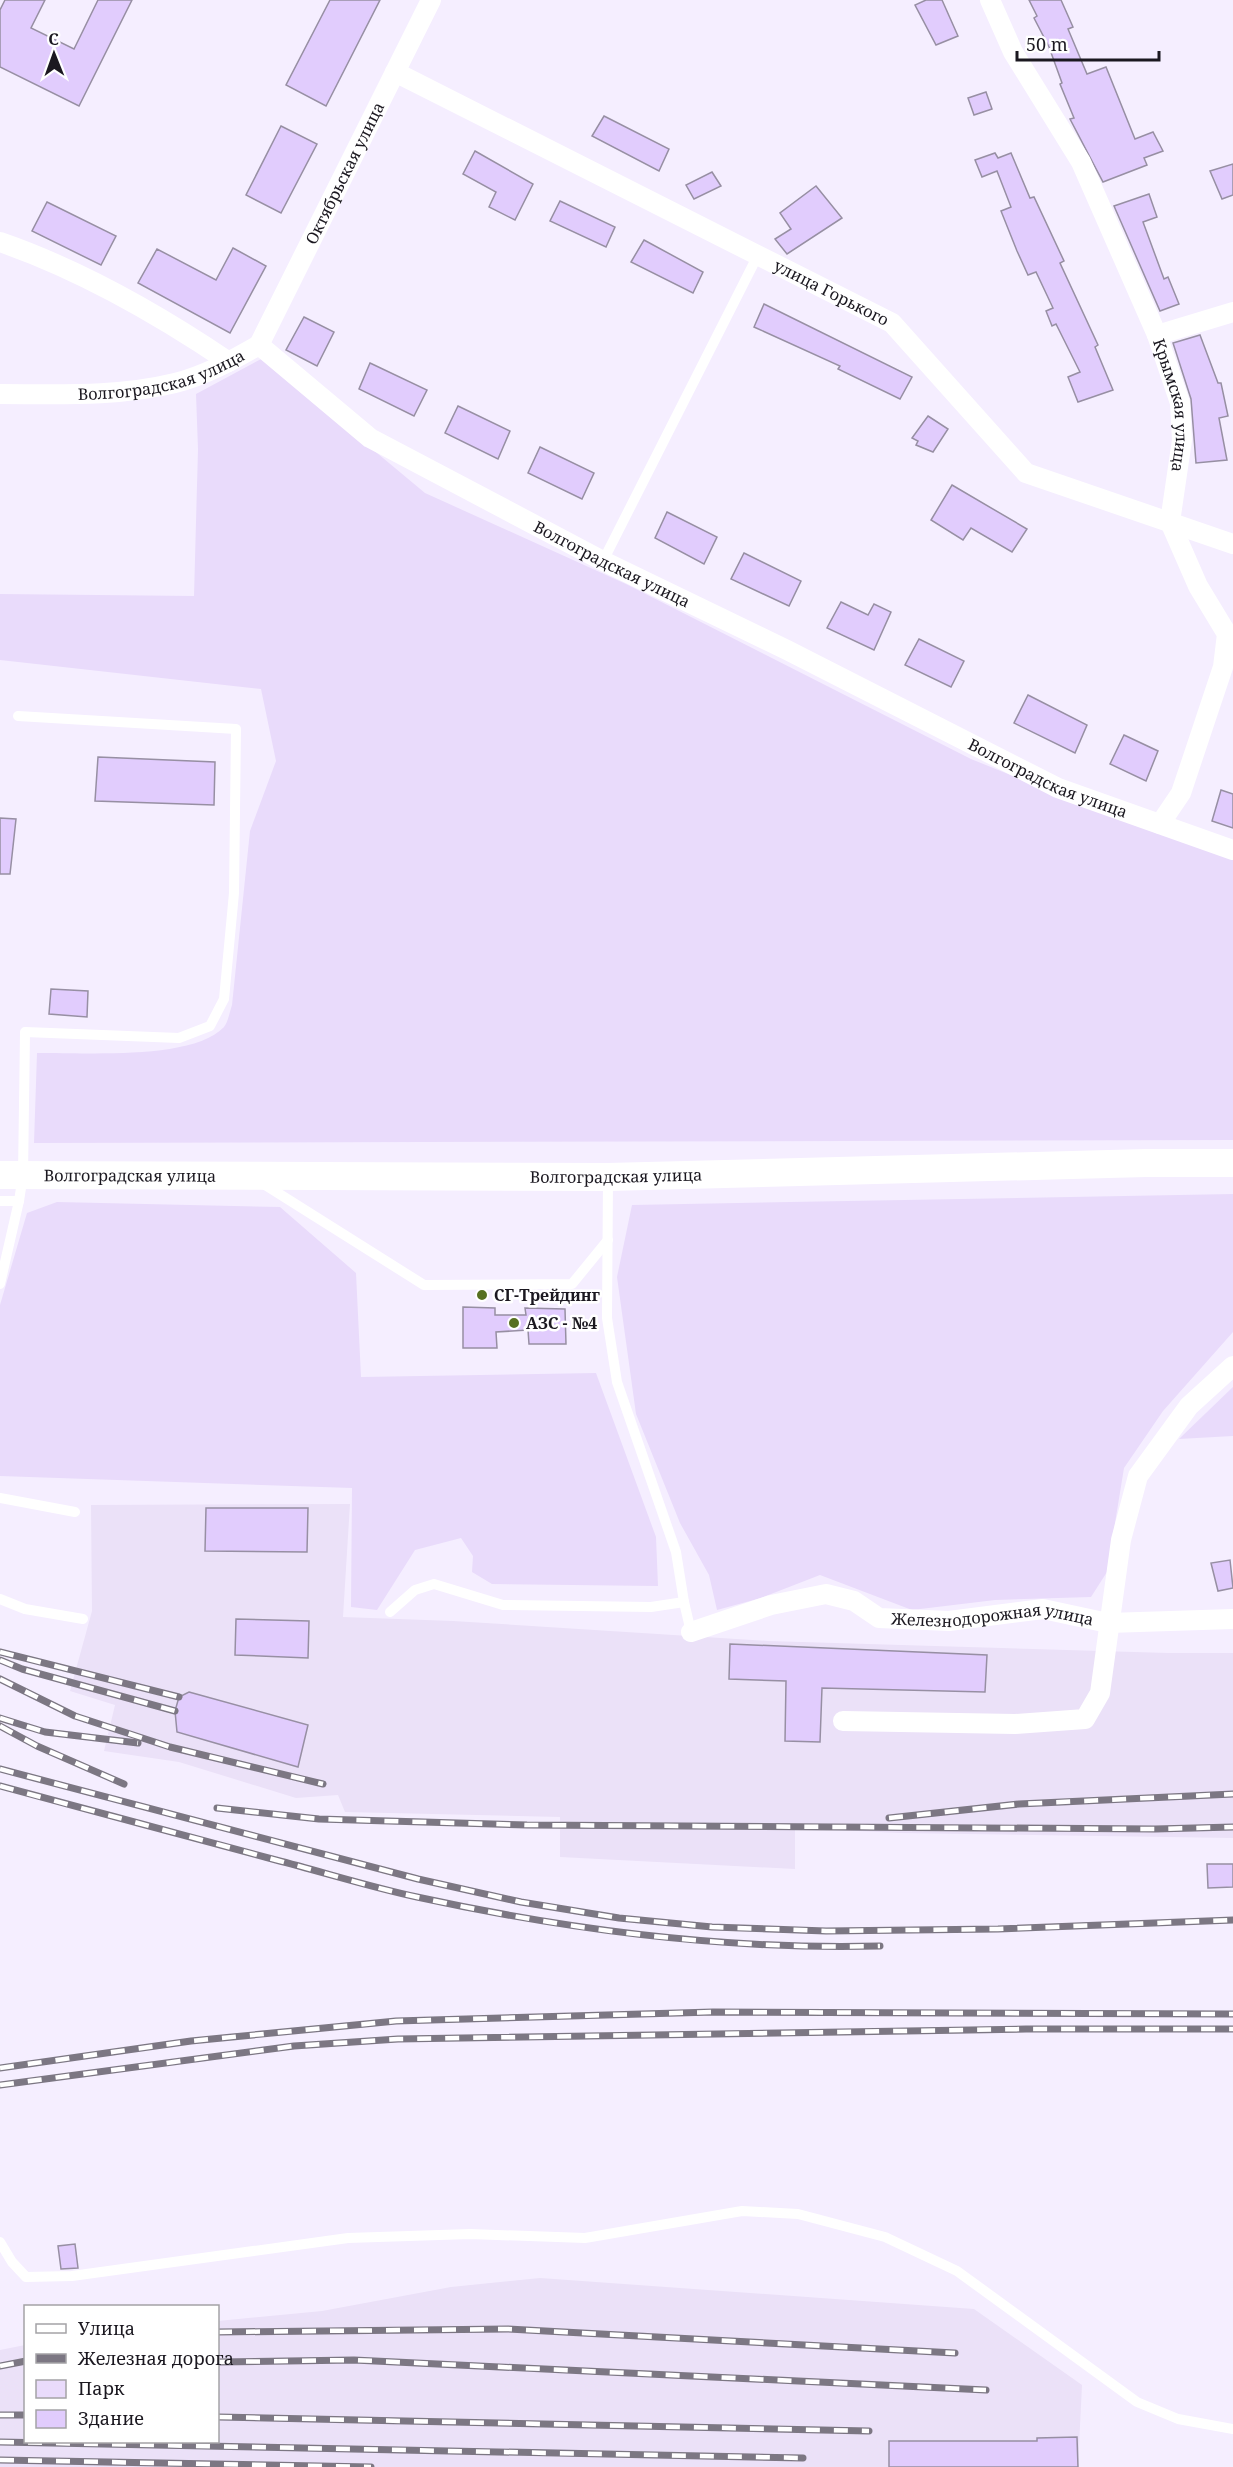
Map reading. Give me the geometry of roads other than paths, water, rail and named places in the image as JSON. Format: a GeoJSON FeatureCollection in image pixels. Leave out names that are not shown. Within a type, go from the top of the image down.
{"type":"FeatureCollection","features":[{"type":"Feature","properties":{"kind":"main road","name":"Волгоградская улица"},"geometry":{"type":"LineString","coordinates":[[14,1184],[249,1175],[608,1177],[1146,1163],[1233,1163]]}},
{"type":"Feature","properties":{"kind":"street","name":"Октябрьская улица"},"geometry":{"type":"LineString","coordinates":[[259,345],[431,0]]}},
{"type":"Feature","properties":{"kind":"street","name":"Крымская улица"},"geometry":{"type":"LineString","coordinates":[[990,0],[1013,52],[1081,162],[1157,336],[1180,404],[1182,440],[1170,522]]}},
{"type":"Feature","properties":{"kind":"street","name":"улица Горького"},"geometry":{"type":"LineString","coordinates":[[395,72],[892,323],[1026,473],[1233,544]]}},
{"type":"Feature","properties":{"kind":"street"},"geometry":{"type":"LineString","coordinates":[[0,242],[30,252],[168,321],[229,362]]}},
{"type":"Feature","properties":{"kind":"street"},"geometry":{"type":"LineString","coordinates":[[1157,336],[1233,312]]}},
{"type":"Feature","properties":{"kind":"street","name":"Волгоградская улица"},"geometry":{"type":"LineString","coordinates":[[0,394],[91,395],[175,383],[229,362],[259,345],[370,438],[603,561],[787,650],[1058,788],[1233,850]]}},
{"type":"Feature","properties":{"kind":"street"},"geometry":{"type":"LineString","coordinates":[[1160,824],[1181,793],[1223,667],[1227,634],[1198,586],[1170,522]]}},
{"type":"Feature","properties":{"kind":"street"},"geometry":{"type":"LineString","coordinates":[[843,1721],[1015,1724],[1085,1719],[1100,1693],[1121,1540],[1138,1476],[1189,1406],[1233,1366]]}},
{"type":"Feature","properties":{"kind":"street","name":"Железнодорожная улица"},"geometry":{"type":"LineString","coordinates":[[691,1632],[771,1605],[826,1594],[854,1601],[879,1618],[949,1621],[1043,1609],[1108,1623],[1233,1619]]}},
{"type":"Feature","properties":{"kind":"lane"},"geometry":{"type":"LineString","coordinates":[[603,561],[758,255]]}},
{"type":"Feature","properties":{"kind":"lane"},"geometry":{"type":"LineString","coordinates":[[0,1284],[14,1184],[25,1032],[179,1038],[210,1026],[224,999],[234,893],[236,729],[18,716]]}},
{"type":"Feature","properties":{"kind":"lane"},"geometry":{"type":"LineString","coordinates":[[249,1175],[424,1285],[572,1284],[608,1240]]}},
{"type":"Feature","properties":{"kind":"lane"},"geometry":{"type":"LineString","coordinates":[[608,1177],[607,1318],[617,1382],[676,1551],[691,1632]]}},
{"type":"Feature","properties":{"kind":"lane"},"geometry":{"type":"LineString","coordinates":[[0,1201],[14,1184]]}},
{"type":"Feature","properties":{"kind":"lane"},"geometry":{"type":"LineString","coordinates":[[0,1498],[75,1512]]}},
{"type":"Feature","properties":{"kind":"lane"},"geometry":{"type":"LineString","coordinates":[[390,1612],[415,1590],[434,1584],[503,1605],[651,1607],[684,1602]]}},
{"type":"Feature","properties":{"kind":"lane"},"geometry":{"type":"LineString","coordinates":[[0,1599],[24,1609],[83,1619]]}},
{"type":"Feature","properties":{"kind":"lane"},"geometry":{"type":"LineString","coordinates":[[0,2242],[12,2262],[26,2277],[72,2276],[348,2238],[470,2234],[585,2238],[742,2211],[798,2214],[885,2237],[957,2271],[1137,2402],[1178,2419],[1233,2429]]}},
{"type":"Feature","properties":{"kind":"railway"},"geometry":{"type":"LineString","coordinates":[[0,1652],[179,1697]]}},
{"type":"Feature","properties":{"kind":"railway"},"geometry":{"type":"LineString","coordinates":[[0,1660],[22,1669],[175,1711]]}},
{"type":"Feature","properties":{"kind":"railway"},"geometry":{"type":"LineString","coordinates":[[0,1679],[75,1716],[170,1747],[323,1784]]}},
{"type":"Feature","properties":{"kind":"railway"},"geometry":{"type":"LineString","coordinates":[[0,1718],[45,1732],[138,1743]]}},
{"type":"Feature","properties":{"kind":"railway"},"geometry":{"type":"LineString","coordinates":[[0,1726],[37,1746],[124,1784]]}},
{"type":"Feature","properties":{"kind":"railway"},"geometry":{"type":"LineString","coordinates":[[0,1769],[418,1879],[521,1902],[619,1918],[712,1927],[826,1931],[998,1929],[1233,1920]]}},
{"type":"Feature","properties":{"kind":"railway"},"geometry":{"type":"LineString","coordinates":[[0,1786],[382,1889],[474,1909],[589,1928],[705,1941],[763,1945],[880,1946]]}},
{"type":"Feature","properties":{"kind":"railway"},"geometry":{"type":"LineString","coordinates":[[889,1818],[1019,1804],[1233,1794]]}},
{"type":"Feature","properties":{"kind":"railway"},"geometry":{"type":"LineString","coordinates":[[217,1808],[319,1819],[527,1825],[1155,1829],[1233,1827]]}},
{"type":"Feature","properties":{"kind":"railway"},"geometry":{"type":"LineString","coordinates":[[0,2068],[191,2041],[396,2021],[713,2012],[1233,2014]]}},
{"type":"Feature","properties":{"kind":"railway"},"geometry":{"type":"LineString","coordinates":[[0,2085],[294,2046],[398,2039],[1026,2029],[1233,2029]]}},
{"type":"Feature","properties":{"kind":"railway"},"geometry":{"type":"LineString","coordinates":[[219,2332],[508,2329],[955,2353]]}},
{"type":"Feature","properties":{"kind":"railway"},"geometry":{"type":"LineString","coordinates":[[219,2362],[354,2360],[986,2390]]}},
{"type":"Feature","properties":{"kind":"railway"},"geometry":{"type":"LineString","coordinates":[[0,2366],[24,2361]]}},
{"type":"Feature","properties":{"kind":"railway"},"geometry":{"type":"LineString","coordinates":[[0,2415],[24,2415]]}},
{"type":"Feature","properties":{"kind":"railway"},"geometry":{"type":"LineString","coordinates":[[219,2417],[869,2431]]}},
{"type":"Feature","properties":{"kind":"railway"},"geometry":{"type":"LineString","coordinates":[[0,2442],[24,2442]]}},
{"type":"Feature","properties":{"kind":"railway"},"geometry":{"type":"LineString","coordinates":[[50,2443],[803,2458]]}},
{"type":"Feature","properties":{"kind":"railway"},"geometry":{"type":"LineString","coordinates":[[0,2460],[371,2467]]}},
{"type":"Feature","properties":{"kind":"place","name":"СГ-Трейдинг"},"geometry":{"type":"Point","coordinates":[482,1295]}},
{"type":"Feature","properties":{"kind":"place","name":"АЗС - №4"},"geometry":{"type":"Point","coordinates":[514,1323]}}]}
